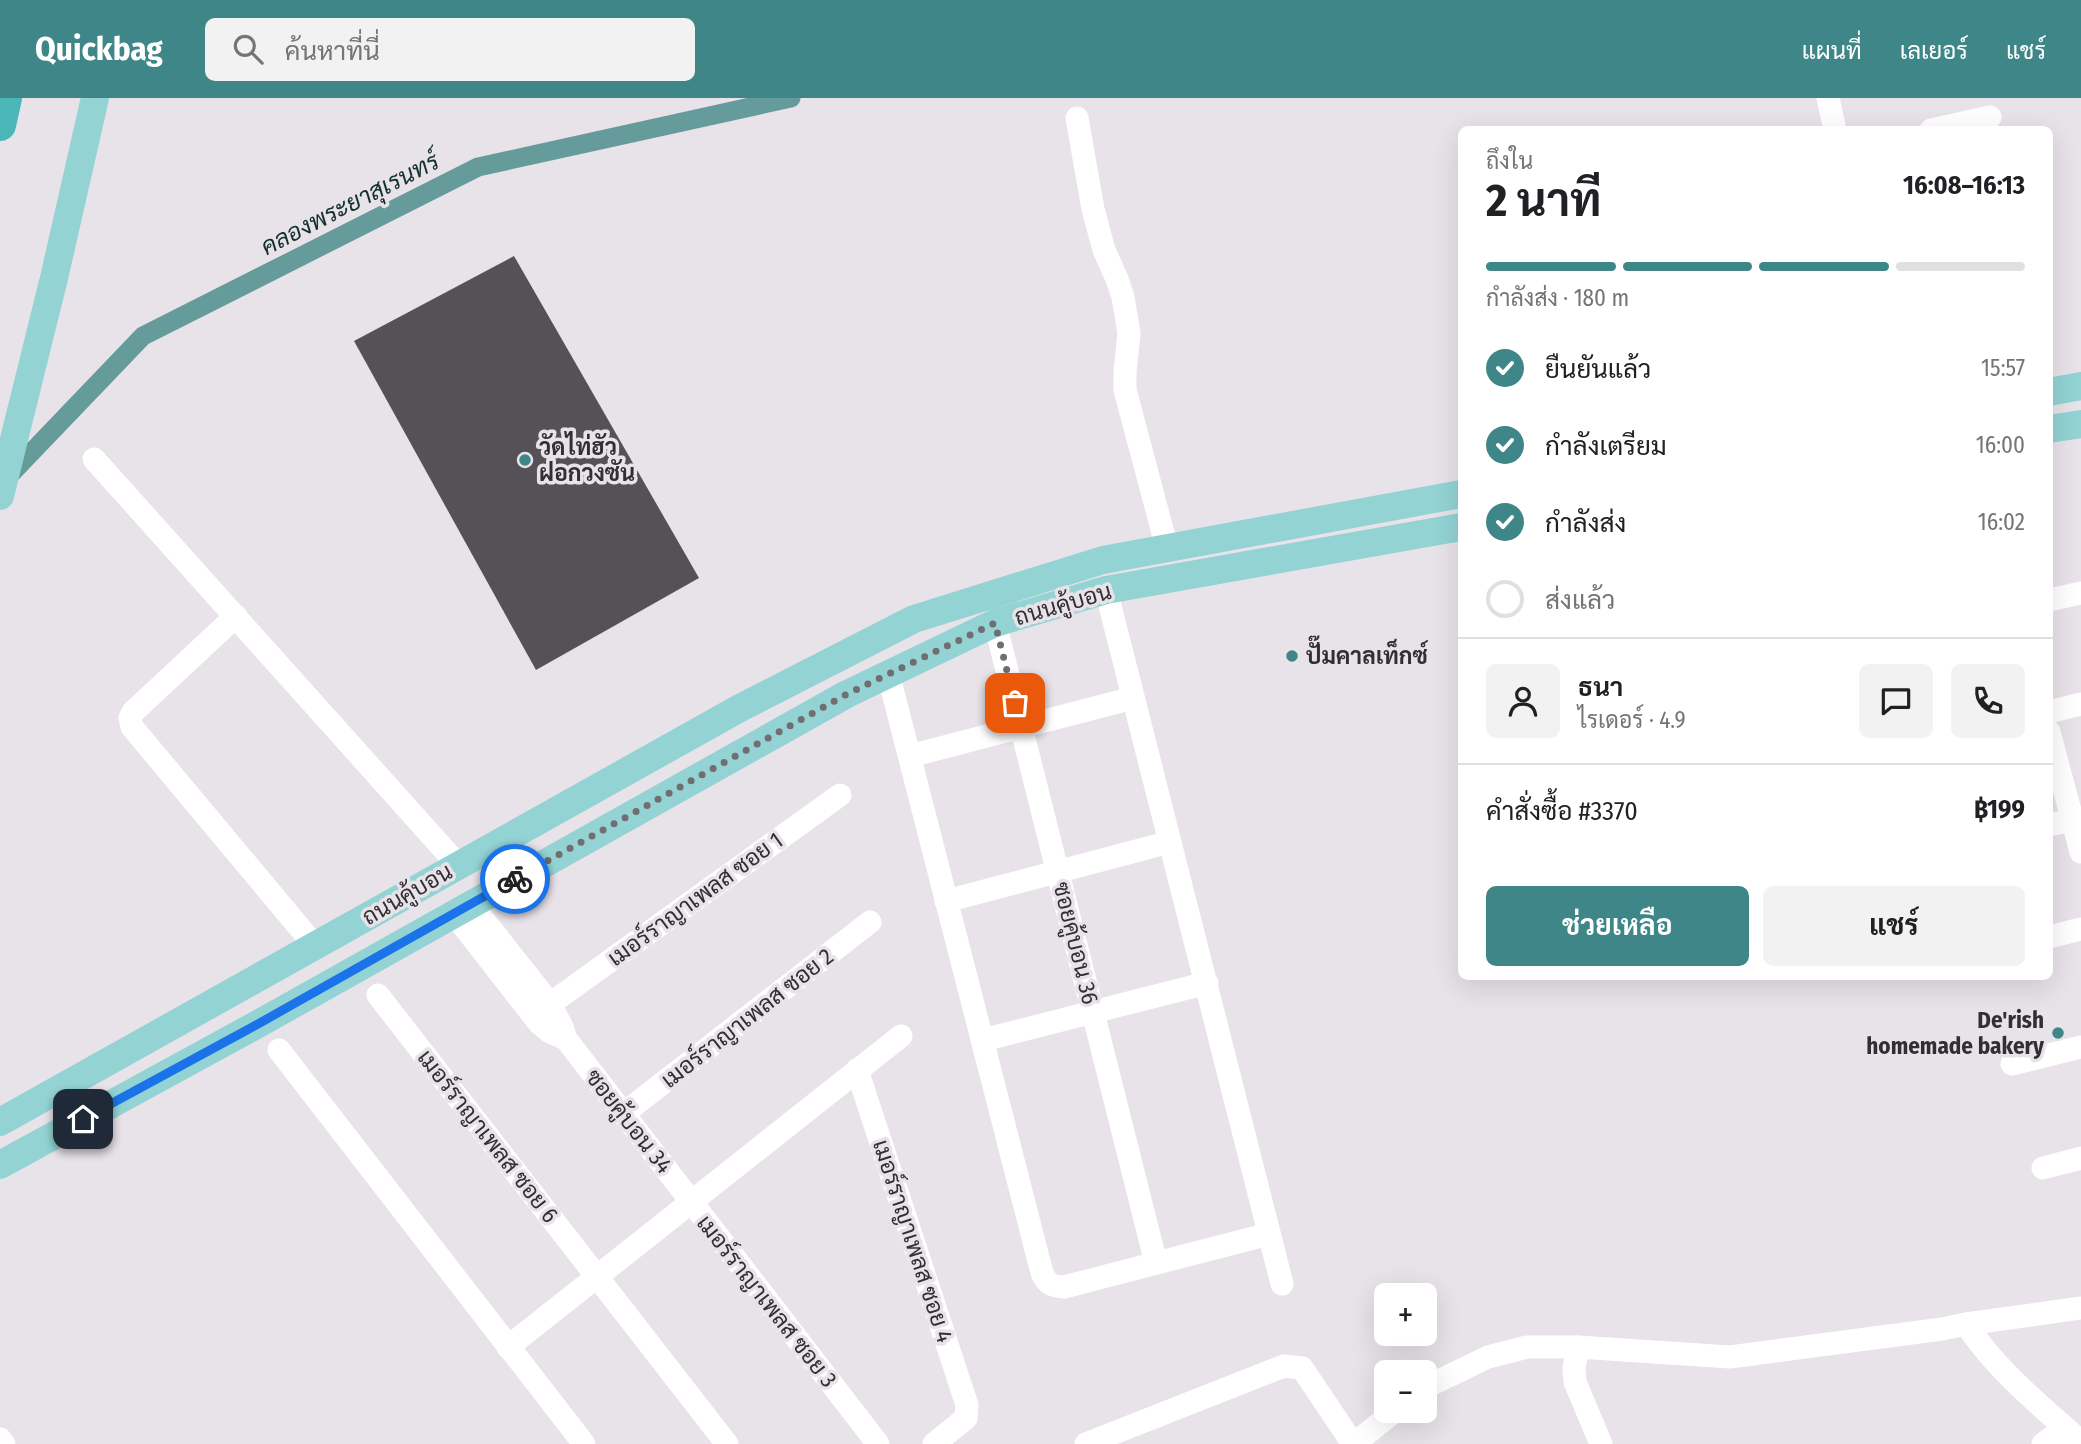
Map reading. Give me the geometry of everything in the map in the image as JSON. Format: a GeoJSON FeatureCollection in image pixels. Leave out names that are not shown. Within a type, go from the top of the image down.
{"type":"FeatureCollection","features":[{"type":"Feature","properties":{"kind":"highway"},"geometry":{"type":"LineString","coordinates":[[0,125],[6,98]]}},
{"type":"Feature","properties":{"kind":"main road"},"geometry":{"type":"LineString","coordinates":[[0,496],[95,98]]}},
{"type":"Feature","properties":{"kind":"main road"},"geometry":{"type":"LineString","coordinates":[[2053,391],[2081,386]]}},
{"type":"Feature","properties":{"kind":"main road"},"geometry":{"type":"LineString","coordinates":[[2053,428],[2081,424]]}},
{"type":"Feature","properties":{"kind":"main road","name":"ถนนคู้บอน"},"geometry":{"type":"LineString","coordinates":[[0,1122],[740,708],[914,619],[1102,559],[1458,495]]}},
{"type":"Feature","properties":{"kind":"main road"},"geometry":{"type":"LineString","coordinates":[[1394,506],[1400,538]]}},
{"type":"Feature","properties":{"kind":"main road","name":"ถนนคู้บอน"},"geometry":{"type":"LineString","coordinates":[[0,1165],[847,694],[995,623],[1106,590],[1458,528]]}},
{"type":"Feature","properties":{"kind":"street"},"geometry":{"type":"LineString","coordinates":[[1828,98],[1834,126]]}},
{"type":"Feature","properties":{"kind":"street"},"geometry":{"type":"LineString","coordinates":[[1949,126],[1990,117]]}},
{"type":"Feature","properties":{"kind":"street"},"geometry":{"type":"LineString","coordinates":[[1077,118],[1093,209],[1104,250],[1118,279],[1123,297],[1129,332],[1125,390],[1167,548]]}},
{"type":"Feature","properties":{"kind":"street"},"geometry":{"type":"LineString","coordinates":[[94,459],[458,865]]}},
{"type":"Feature","properties":{"kind":"street"},"geometry":{"type":"LineString","coordinates":[[1106,590],[1282,1284]]}},
{"type":"Feature","properties":{"kind":"street"},"geometry":{"type":"LineString","coordinates":[[2053,599],[2081,593]]}},
{"type":"Feature","properties":{"kind":"street"},"geometry":{"type":"LineString","coordinates":[[236,616],[133,712],[130,718],[132,727],[315,946]]}},
{"type":"Feature","properties":{"kind":"street","name":"ซอยคู้บอน 36"},"geometry":{"type":"LineString","coordinates":[[995,623],[1156,1264]]}},
{"type":"Feature","properties":{"kind":"street"},"geometry":{"type":"LineString","coordinates":[[888,673],[1046,1283],[1064,1287],[1269,1234]]}},
{"type":"Feature","properties":{"kind":"street"},"geometry":{"type":"LineString","coordinates":[[910,755],[1133,698]]}},
{"type":"Feature","properties":{"kind":"street"},"geometry":{"type":"LineString","coordinates":[[2053,711],[2081,704]]}},
{"type":"Feature","properties":{"kind":"street"},"geometry":{"type":"LineString","coordinates":[[2053,744],[2077,819],[2081,852]]}},
{"type":"Feature","properties":{"kind":"street","name":"เมอร์ราญาเพลส ซอย 1"},"geometry":{"type":"LineString","coordinates":[[550,1004],[840,795]]}},
{"type":"Feature","properties":{"kind":"street"},"geometry":{"type":"LineString","coordinates":[[2053,824],[2077,819]]}},
{"type":"Feature","properties":{"kind":"street"},"geometry":{"type":"LineString","coordinates":[[946,901],[1170,842]]}},
{"type":"Feature","properties":{"kind":"street","name":"ซอยคู้บอน 34"},"geometry":{"type":"LineString","coordinates":[[463,909],[550,1004],[566,1039],[692,1203]]}},
{"type":"Feature","properties":{"kind":"street","name":"ซอยคู้บอน 34"},"geometry":{"type":"LineString","coordinates":[[463,909],[540,1023],[566,1039]]}},
{"type":"Feature","properties":{"kind":"street","name":"เมอร์ราญาเพลส ซอย 2"},"geometry":{"type":"LineString","coordinates":[[623,1114],[870,922]]}},
{"type":"Feature","properties":{"kind":"street"},"geometry":{"type":"LineString","coordinates":[[2053,936],[2081,929]]}},
{"type":"Feature","properties":{"kind":"street"},"geometry":{"type":"LineString","coordinates":[[983,1040],[1206,983]]}},
{"type":"Feature","properties":{"kind":"street","name":"เมอร์ราญาเพลส ซอย 6"},"geometry":{"type":"LineString","coordinates":[[378,995],[727,1444]]}},
{"type":"Feature","properties":{"kind":"street","name":"เมอร์ราญาเพลส ซอย 3"},"geometry":{"type":"LineString","coordinates":[[878,1444],[692,1203],[901,1036]]}},
{"type":"Feature","properties":{"kind":"street"},"geometry":{"type":"LineString","coordinates":[[2012,1064],[2081,1047]]}},
{"type":"Feature","properties":{"kind":"street"},"geometry":{"type":"LineString","coordinates":[[279,1050],[584,1444]]}},
{"type":"Feature","properties":{"kind":"street","name":"เมอร์ราญาเพลส ซอย 4"},"geometry":{"type":"LineString","coordinates":[[857,1070],[967,1405],[966,1418],[934,1444]]}},
{"type":"Feature","properties":{"kind":"street"},"geometry":{"type":"LineString","coordinates":[[2043,1168],[2081,1158]]}},
{"type":"Feature","properties":{"kind":"street"},"geometry":{"type":"LineString","coordinates":[[508,1347],[692,1203]]}},
{"type":"Feature","properties":{"kind":"street"},"geometry":{"type":"LineString","coordinates":[[1437,1382],[1488,1357],[1527,1348],[1578,1348],[1730,1357],[2081,1308]]}},
{"type":"Feature","properties":{"kind":"street"},"geometry":{"type":"LineString","coordinates":[[1966,1324],[1996,1365],[2081,1443]]}},
{"type":"Feature","properties":{"kind":"street"},"geometry":{"type":"LineString","coordinates":[[1578,1348],[1574,1368],[1575,1382],[1601,1444]]}},
{"type":"Feature","properties":{"kind":"street"},"geometry":{"type":"LineString","coordinates":[[1086,1444],[1284,1366],[1302,1368],[1354,1444],[1380,1423]]}},
{"type":"Feature","properties":{"kind":"street"},"geometry":{"type":"LineString","coordinates":[[2043,1444],[2051,1438],[2081,1443]]}},
{"type":"Feature","properties":{"kind":"street"},"geometry":{"type":"LineString","coordinates":[[0,1439],[4,1444]]}},
{"type":"Feature","properties":{"kind":"building","name":"วัดไท่ฮัว ฝอกวงซัน"},"geometry":{"type":"Polygon","coordinates":[[[514,256],[699,578],[536,670],[354,341],[514,256]]]}},
{"type":"Feature","properties":{"kind":"waterway","name":"คลองพระยาสุเรนทร์"},"geometry":{"type":"LineString","coordinates":[[5,480],[143,336],[478,167],[791,98]]}},
{"type":"Feature","properties":{"kind":"way so far"},"geometry":{"type":"LineString","coordinates":[[515,879],[847,694],[995,623],[1015,703]]}},
{"type":"Feature","properties":{"kind":"place","name":"วัดไท่ฮัว ฝอกวงซัน"},"geometry":{"type":"Point","coordinates":[525,460]}},
{"type":"Feature","properties":{"kind":"place","name":"ปั๊มคาลเท็กซ์"},"geometry":{"type":"Point","coordinates":[1292,656]}},
{"type":"Feature","properties":{"kind":"place","name":"De'rish homemade bakery"},"geometry":{"type":"Point","coordinates":[2058,1033]}},
{"type":"Feature","properties":{"kind":"route"},"geometry":{"type":"LineString","coordinates":[[83,1119],[515,879]]}}]}
